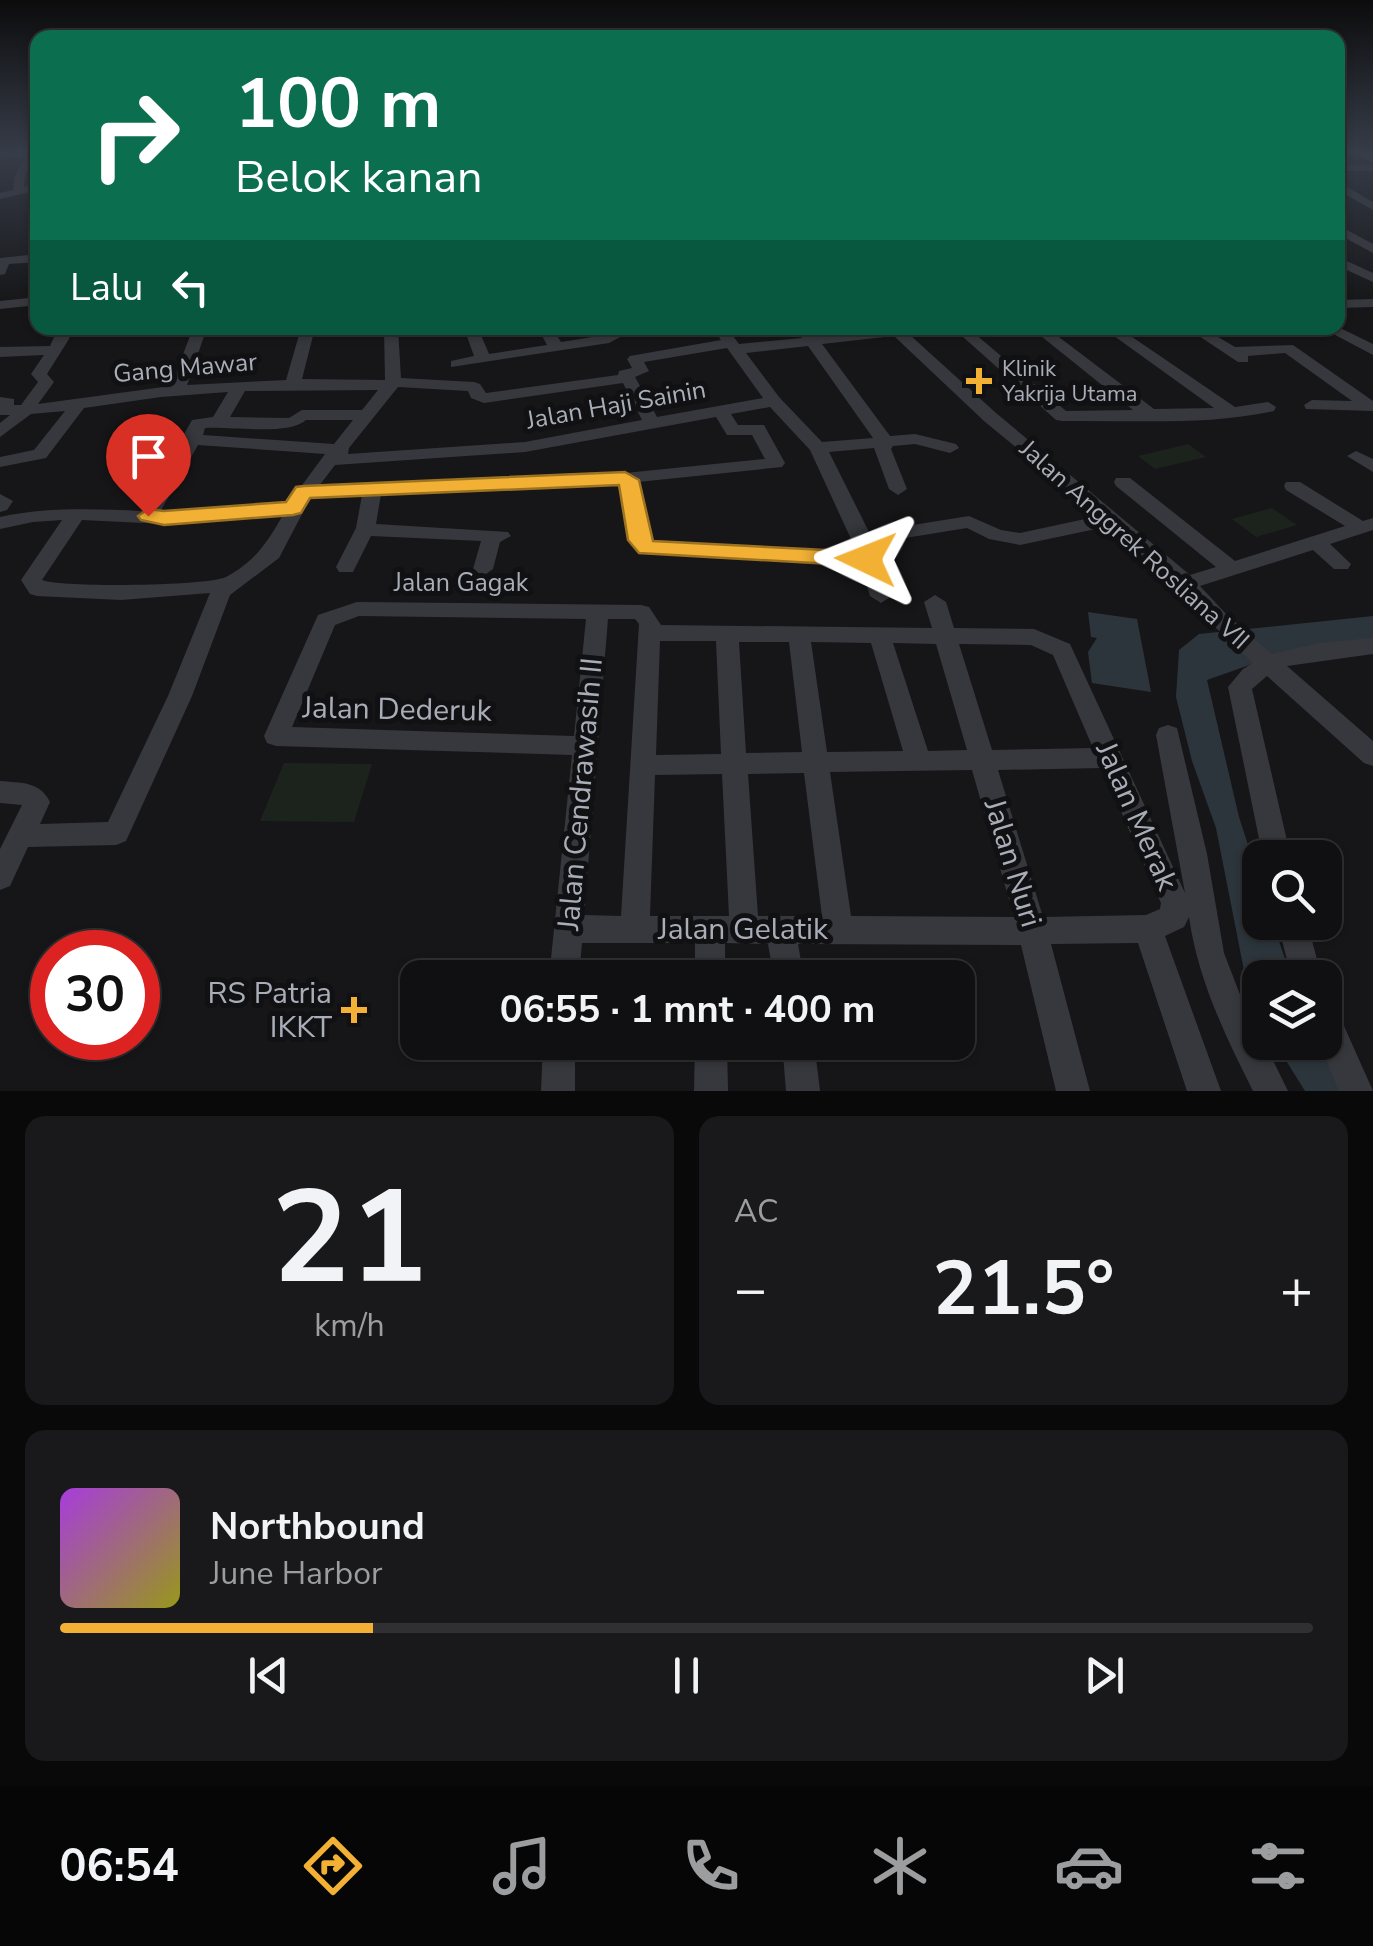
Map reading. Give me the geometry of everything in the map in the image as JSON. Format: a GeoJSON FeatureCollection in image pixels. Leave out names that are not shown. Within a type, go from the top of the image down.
{"type":"FeatureCollection","features":[{"type":"Feature","properties":{"kind":"street"},"geometry":{"type":"LineString","coordinates":[[1345,232],[1373,234]]}},
{"type":"Feature","properties":{"kind":"street"},"geometry":{"type":"LineString","coordinates":[[1345,234],[1373,248]]}},
{"type":"Feature","properties":{"kind":"street"},"geometry":{"type":"LineString","coordinates":[[2,266],[30,260]]}},
{"type":"Feature","properties":{"kind":"street"},"geometry":{"type":"LineString","coordinates":[[1345,264],[1373,278]]}},
{"type":"Feature","properties":{"kind":"street"},"geometry":{"type":"LineString","coordinates":[[0,305],[30,302]]}},
{"type":"Feature","properties":{"kind":"street"},"geometry":{"type":"LineString","coordinates":[[1345,304],[1373,303]]}},
{"type":"Feature","properties":{"kind":"street"},"geometry":{"type":"LineString","coordinates":[[0,432],[25,411],[46,382],[38,374],[62,335]]}},
{"type":"Feature","properties":{"kind":"street"},"geometry":{"type":"LineString","coordinates":[[152,410],[169,391],[197,335]]}},
{"type":"Feature","properties":{"kind":"street"},"geometry":{"type":"LineString","coordinates":[[294,384],[306,335]]}},
{"type":"Feature","properties":{"kind":"street"},"geometry":{"type":"LineString","coordinates":[[22,836],[116,833],[226,585],[272,553],[298,500],[392,383],[391,335]]}},
{"type":"Feature","properties":{"kind":"street"},"geometry":{"type":"LineString","coordinates":[[474,335],[483,359]]}},
{"type":"Feature","properties":{"kind":"street"},"geometry":{"type":"LineString","coordinates":[[549,335],[556,348]]}},
{"type":"Feature","properties":{"kind":"street"},"geometry":{"type":"LineString","coordinates":[[456,364],[614,335]]}},
{"type":"Feature","properties":{"kind":"street"},"geometry":{"type":"LineString","coordinates":[[725,335],[773,401],[818,448],[865,549],[881,596]]}},
{"type":"Feature","properties":{"kind":"street"},"geometry":{"type":"LineString","coordinates":[[652,423],[625,374],[642,370],[635,359],[801,335]]}},
{"type":"Feature","properties":{"kind":"street"},"geometry":{"type":"LineString","coordinates":[[808,335],[886,443]]}},
{"type":"Feature","properties":{"kind":"street","name":"Jalan Anggrek Rosliana VII"},"geometry":{"type":"LineString","coordinates":[[905,335],[990,417],[1114,519],[1186,583],[1219,620],[1373,756]]}},
{"type":"Feature","properties":{"kind":"street"},"geometry":{"type":"LineString","coordinates":[[968,335],[1062,416],[1153,417],[1268,408]]}},
{"type":"Feature","properties":{"kind":"street"},"geometry":{"type":"LineString","coordinates":[[1047,335],[1153,417]]}},
{"type":"Feature","properties":{"kind":"street"},"geometry":{"type":"LineString","coordinates":[[1120,335],[1232,413]]}},
{"type":"Feature","properties":{"kind":"street"},"geometry":{"type":"LineString","coordinates":[[1206,335],[1250,364]]}},
{"type":"Feature","properties":{"kind":"street"},"geometry":{"type":"LineString","coordinates":[[1344,335],[1371,347]]}},
{"type":"Feature","properties":{"kind":"street"},"geometry":{"type":"LineString","coordinates":[[1234,352],[1288,348],[1371,408],[1312,406]]}},
{"type":"Feature","properties":{"kind":"street"},"geometry":{"type":"LineString","coordinates":[[0,352],[55,350]]}},
{"type":"Feature","properties":{"kind":"street"},"geometry":{"type":"LineString","coordinates":[[630,382],[653,382]]}},
{"type":"Feature","properties":{"kind":"street","name":"Gang Mawar"},"geometry":{"type":"LineString","coordinates":[[25,411],[169,391],[240,386],[474,386],[477,395],[484,398],[630,382]]}},
{"type":"Feature","properties":{"kind":"street"},"geometry":{"type":"LineString","coordinates":[[331,415],[351,384]]}},
{"type":"Feature","properties":{"kind":"street"},"geometry":{"type":"LineString","coordinates":[[219,422],[240,386]]}},
{"type":"Feature","properties":{"kind":"street","name":"Jalan Haji Sainin"},"geometry":{"type":"LineString","coordinates":[[192,439],[338,455],[525,447],[773,401]]}},
{"type":"Feature","properties":{"kind":"street"},"geometry":{"type":"LineString","coordinates":[[0,402],[8,402],[1,410],[25,411]]}},
{"type":"Feature","properties":{"kind":"street"},"geometry":{"type":"LineString","coordinates":[[0,481],[9,463],[40,454],[80,404]]}},
{"type":"Feature","properties":{"kind":"street"},"geometry":{"type":"LineString","coordinates":[[0,523],[33,516],[76,514],[164,518],[372,491],[625,478],[776,464],[758,429],[734,432],[720,410]]}},
{"type":"Feature","properties":{"kind":"street"},"geometry":{"type":"LineString","coordinates":[[148,516],[198,424],[293,423],[302,414],[369,416]]}},
{"type":"Feature","properties":{"kind":"street"},"geometry":{"type":"LineString","coordinates":[[818,448],[923,440],[950,448]]}},
{"type":"Feature","properties":{"kind":"street"},"geometry":{"type":"LineString","coordinates":[[886,443],[882,448],[898,489]]}},
{"type":"Feature","properties":{"kind":"street"},"geometry":{"type":"LineString","coordinates":[[1356,456],[1373,467]]}},
{"type":"Feature","properties":{"kind":"street"},"geometry":{"type":"LineString","coordinates":[[9,463],[36,474]]}},
{"type":"Feature","properties":{"kind":"street"},"geometry":{"type":"LineString","coordinates":[[625,478],[629,480],[639,540],[647,548],[865,549],[969,522],[996,535],[1020,538],[1114,519]]}},
{"type":"Feature","properties":{"kind":"street"},"geometry":{"type":"LineString","coordinates":[[1123,482],[1234,570]]}},
{"type":"Feature","properties":{"kind":"street"},"geometry":{"type":"LineString","coordinates":[[1293,486],[1366,525]]}},
{"type":"Feature","properties":{"kind":"street"},"geometry":{"type":"LineString","coordinates":[[346,567],[364,530],[372,491]]}},
{"type":"Feature","properties":{"kind":"street"},"geometry":{"type":"LineString","coordinates":[[76,514],[31,580],[37,589],[121,593],[226,585]]}},
{"type":"Feature","properties":{"kind":"street"},"geometry":{"type":"LineString","coordinates":[[1186,583],[1366,525]]}},
{"type":"Feature","properties":{"kind":"street"},"geometry":{"type":"LineString","coordinates":[[364,530],[497,536],[483,569]]}},
{"type":"Feature","properties":{"kind":"street"},"geometry":{"type":"LineString","coordinates":[[1316,542],[1341,564]]}},
{"type":"Feature","properties":{"kind":"street","name":"Jalan Nuri"},"geometry":{"type":"LineString","coordinates":[[936,602],[1034,931],[1073,1091]]}},
{"type":"Feature","properties":{"kind":"street","name":"Jalan Gagak"},"geometry":{"type":"LineString","coordinates":[[326,620],[336,613],[357,609],[598,610]]}},
{"type":"Feature","properties":{"kind":"street"},"geometry":{"type":"LineString","coordinates":[[598,610],[641,612],[650,622],[650,634],[946,637]]}},
{"type":"Feature","properties":{"kind":"street","name":"Jalan Cendrawasih II"},"geometry":{"type":"LineString","coordinates":[[565,960],[598,610]]}},
{"type":"Feature","properties":{"kind":"street","name":"Jalan Dederuk"},"geometry":{"type":"LineString","coordinates":[[326,620],[278,739],[584,746]]}},
{"type":"Feature","properties":{"kind":"street","name":"Jalan Gelatik"},"geometry":{"type":"LineString","coordinates":[[650,634],[636,930],[1148,929]]}},
{"type":"Feature","properties":{"kind":"street"},"geometry":{"type":"LineString","coordinates":[[726,634],[744,929]]}},
{"type":"Feature","properties":{"kind":"street"},"geometry":{"type":"LineString","coordinates":[[799,636],[838,929]]}},
{"type":"Feature","properties":{"kind":"street"},"geometry":{"type":"LineString","coordinates":[[880,637],[918,760]]}},
{"type":"Feature","properties":{"kind":"street","name":"Jalan Merak"},"geometry":{"type":"LineString","coordinates":[[946,637],[1034,637],[1062,650],[1175,903],[1174,917],[1148,929],[1204,1091]]}},
{"type":"Feature","properties":{"kind":"street"},"geometry":{"type":"LineString","coordinates":[[1273,840],[1240,687],[1248,675],[1268,662],[1373,646]]}},
{"type":"Feature","properties":{"kind":"street"},"geometry":{"type":"LineString","coordinates":[[1168,735],[1209,953],[1230,1014],[1271,1091]]}},
{"type":"Feature","properties":{"kind":"street"},"geometry":{"type":"LineString","coordinates":[[643,765],[1112,758]]}},
{"type":"Feature","properties":{"kind":"street"},"geometry":{"type":"LineString","coordinates":[[0,792],[28,794],[37,802],[0,877]]}},
{"type":"Feature","properties":{"kind":"street"},"geometry":{"type":"LineString","coordinates":[[568,929],[636,930]]}},
{"type":"Feature","properties":{"kind":"street"},"geometry":{"type":"LineString","coordinates":[[710,929],[710,960]]}},
{"type":"Feature","properties":{"kind":"street"},"geometry":{"type":"LineString","coordinates":[[780,930],[786,960]]}},
{"type":"Feature","properties":{"kind":"street"},"geometry":{"type":"LineString","coordinates":[[1342,1058],[1356,1091]]}},
{"type":"Feature","properties":{"kind":"street"},"geometry":{"type":"LineString","coordinates":[[556,1089],[558,1060]]}},
{"type":"Feature","properties":{"kind":"street"},"geometry":{"type":"LineString","coordinates":[[710,1060],[711,1091]]}},
{"type":"Feature","properties":{"kind":"street"},"geometry":{"type":"LineString","coordinates":[[800,1060],[804,1091]]}},
{"type":"Feature","properties":{"kind":"shaded area"},"geometry":{"type":"Polygon","coordinates":[[[1188,444],[1206,457],[1155,469],[1138,456],[1188,444]]]}},
{"type":"Feature","properties":{"kind":"shaded area"},"geometry":{"type":"Polygon","coordinates":[[[1272,508],[1297,525],[1256,537],[1232,519],[1272,508]]]}},
{"type":"Feature","properties":{"kind":"shaded area"},"geometry":{"type":"Polygon","coordinates":[[[1088,612],[1137,619],[1151,692],[1092,683],[1088,652],[1097,638],[1091,637],[1088,612]]]}},
{"type":"Feature","properties":{"kind":"shaded area"},"geometry":{"type":"Polygon","coordinates":[[[1373,616],[1373,646],[1283,653],[1207,680],[1246,840],[1242,840],[1242,940],[1279,940],[1285,960],[1242,960],[1216,828],[1192,761],[1176,697],[1179,650],[1199,634],[1373,616]]]}},
{"type":"Feature","properties":{"kind":"shaded area"},"geometry":{"type":"Polygon","coordinates":[[[284,763],[372,764],[354,822],[260,821],[284,763]]]}},
{"type":"Feature","properties":{"kind":"shaded area"},"geometry":{"type":"Polygon","coordinates":[[[1286,1060],[1330,1060],[1347,1091],[1305,1091],[1286,1060]]]}},
{"type":"Feature","properties":{"kind":"place","name":"Klinik Yakrija Utama"},"geometry":{"type":"Point","coordinates":[979,381]}},
{"type":"Feature","properties":{"kind":"place","name":"RS Patria IKKT"},"geometry":{"type":"Point","coordinates":[354,1010]}},
{"type":"Feature","properties":{"kind":"route"},"geometry":{"type":"LineString","coordinates":[[148,516],[240,514],[293,508],[304,492],[625,478],[629,480],[628,493],[639,540],[647,548],[866,559]]}}]}
